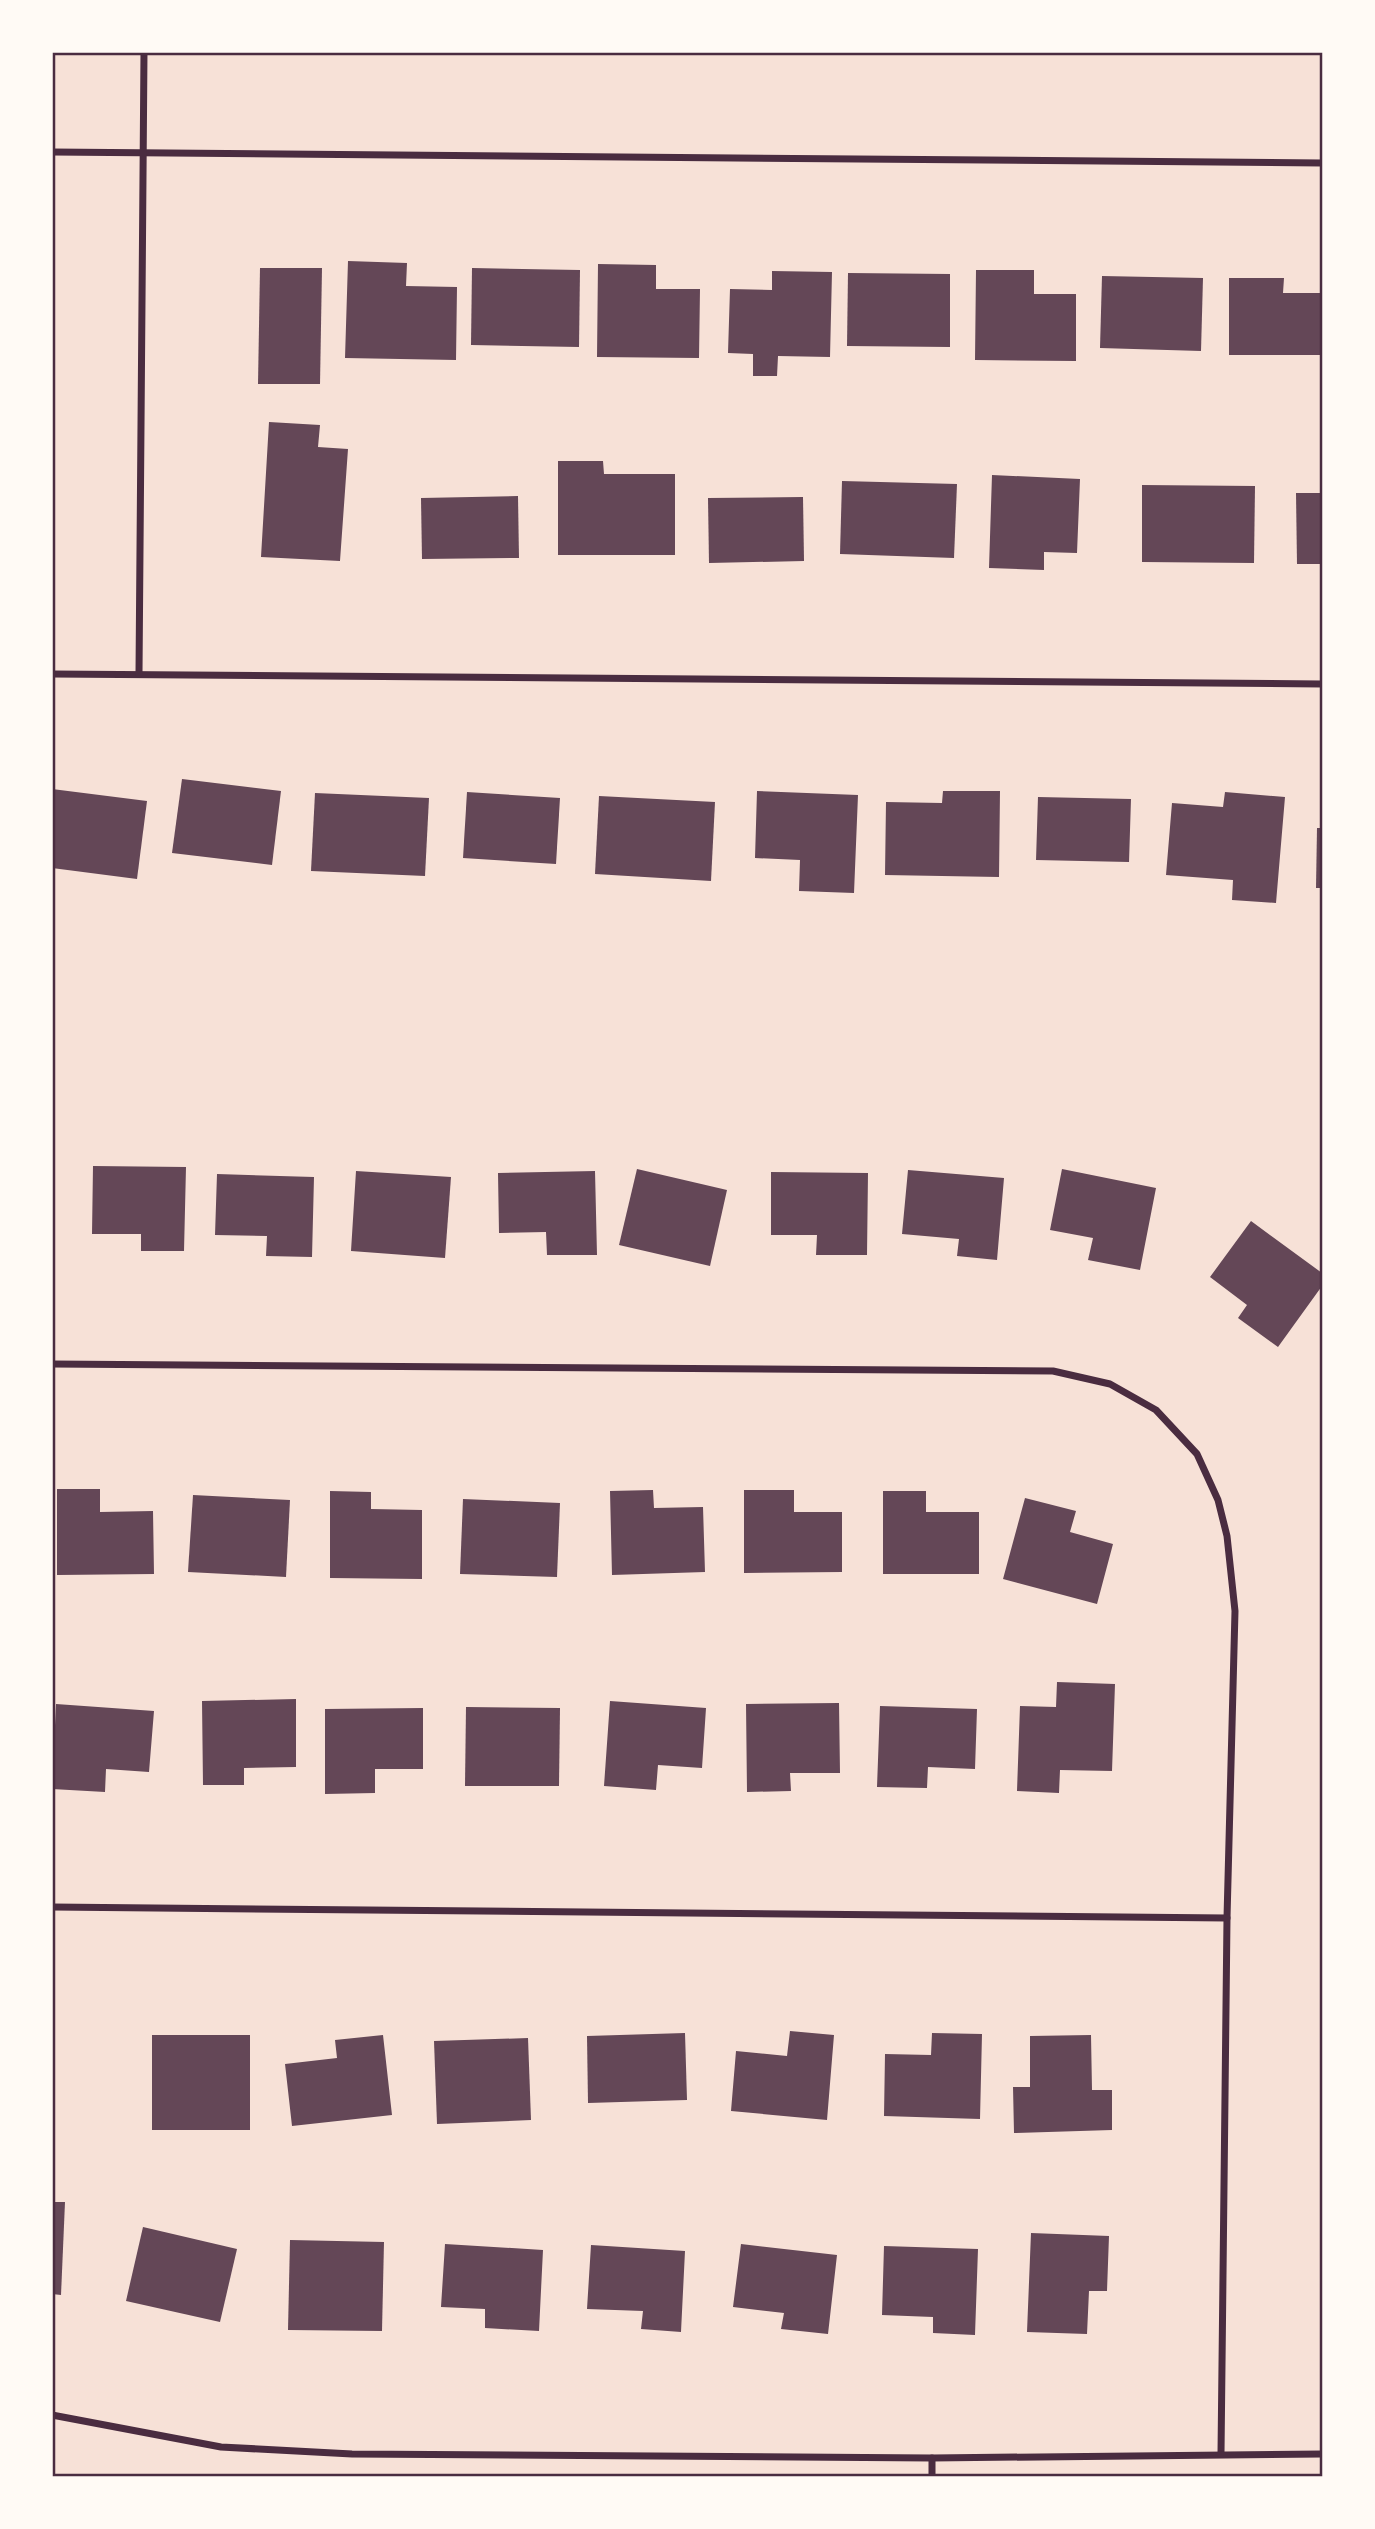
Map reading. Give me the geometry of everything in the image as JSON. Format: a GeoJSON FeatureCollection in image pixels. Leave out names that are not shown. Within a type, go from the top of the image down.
{"type":"FeatureCollection","features":[{"type":"Feature","properties":{"kind":"street"},"geometry":{"type":"LineString","coordinates":[[139,674],[144,52]]}},
{"type":"Feature","properties":{"kind":"street"},"geometry":{"type":"LineString","coordinates":[[52,152],[1322,163]]}},
{"type":"Feature","properties":{"kind":"street"},"geometry":{"type":"LineString","coordinates":[[52,674],[1322,684]]}},
{"type":"Feature","properties":{"kind":"street"},"geometry":{"type":"LineString","coordinates":[[52,1364],[1054,1371],[1110,1384],[1156,1410],[1197,1454],[1218,1500],[1227,1536],[1235,1611],[1227,1917],[1221,2454]]}},
{"type":"Feature","properties":{"kind":"street"},"geometry":{"type":"LineString","coordinates":[[52,1907],[1227,1917]]}},
{"type":"Feature","properties":{"kind":"street"},"geometry":{"type":"LineString","coordinates":[[52,2415],[220,2447],[352,2455],[932,2458],[1322,2454]]}},
{"type":"Feature","properties":{"kind":"street"},"geometry":{"type":"LineString","coordinates":[[932,2458],[932,2476]]}},
{"type":"Feature","properties":{"kind":"building"},"geometry":{"type":"Polygon","coordinates":[[[348,261],[407,263],[406,286],[457,287],[456,360],[345,358],[348,261]]]}},
{"type":"Feature","properties":{"kind":"building"},"geometry":{"type":"Polygon","coordinates":[[[598,264],[656,265],[656,289],[700,289],[699,358],[597,357],[598,264]]]}},
{"type":"Feature","properties":{"kind":"building"},"geometry":{"type":"Polygon","coordinates":[[[260,268],[322,268],[320,384],[258,384],[260,268]]]}},
{"type":"Feature","properties":{"kind":"building"},"geometry":{"type":"Polygon","coordinates":[[[472,268],[580,270],[579,347],[471,345],[472,268]]]}},
{"type":"Feature","properties":{"kind":"building"},"geometry":{"type":"Polygon","coordinates":[[[976,270],[1034,270],[1034,294],[1076,294],[1076,361],[975,360],[976,270]]]}},
{"type":"Feature","properties":{"kind":"building"},"geometry":{"type":"Polygon","coordinates":[[[772,271],[832,272],[830,357],[778,356],[777,376],[753,376],[753,354],[728,353],[730,289],[772,290],[772,271]]]}},
{"type":"Feature","properties":{"kind":"building"},"geometry":{"type":"Polygon","coordinates":[[[848,273],[950,274],[950,347],[847,346],[848,273]]]}},
{"type":"Feature","properties":{"kind":"building"},"geometry":{"type":"Polygon","coordinates":[[[1102,276],[1203,278],[1201,351],[1100,348],[1102,276]]]}},
{"type":"Feature","properties":{"kind":"building"},"geometry":{"type":"Polygon","coordinates":[[[1229,278],[1284,278],[1283,293],[1322,293],[1322,355],[1229,355],[1229,278]]]}},
{"type":"Feature","properties":{"kind":"building"},"geometry":{"type":"Polygon","coordinates":[[[269,422],[320,425],[318,447],[348,449],[340,561],[261,557],[269,422]]]}},
{"type":"Feature","properties":{"kind":"building"},"geometry":{"type":"Polygon","coordinates":[[[558,461],[603,461],[604,474],[675,474],[675,555],[558,555],[558,461]]]}},
{"type":"Feature","properties":{"kind":"building"},"geometry":{"type":"Polygon","coordinates":[[[992,475],[1080,479],[1077,553],[1044,552],[1044,570],[989,568],[992,475]]]}},
{"type":"Feature","properties":{"kind":"building"},"geometry":{"type":"Polygon","coordinates":[[[842,481],[957,484],[954,558],[840,554],[842,481]]]}},
{"type":"Feature","properties":{"kind":"building"},"geometry":{"type":"Polygon","coordinates":[[[1142,485],[1255,486],[1254,563],[1142,562],[1142,485]]]}},
{"type":"Feature","properties":{"kind":"building"},"geometry":{"type":"Polygon","coordinates":[[[1296,493],[1322,493],[1322,564],[1297,564],[1296,493]]]}},
{"type":"Feature","properties":{"kind":"building"},"geometry":{"type":"Polygon","coordinates":[[[518,496],[519,558],[422,559],[421,498],[518,496]]]}},
{"type":"Feature","properties":{"kind":"building"},"geometry":{"type":"Polygon","coordinates":[[[803,497],[804,561],[709,563],[708,498],[803,497]]]}},
{"type":"Feature","properties":{"kind":"building"},"geometry":{"type":"Polygon","coordinates":[[[182,779],[281,791],[272,865],[172,853],[182,779]]]}},
{"type":"Feature","properties":{"kind":"building"},"geometry":{"type":"Polygon","coordinates":[[[52,789],[147,801],[137,879],[52,868],[52,789]]]}},
{"type":"Feature","properties":{"kind":"building"},"geometry":{"type":"Polygon","coordinates":[[[757,791],[858,795],[854,893],[799,891],[800,860],[755,858],[757,791]]]}},
{"type":"Feature","properties":{"kind":"building"},"geometry":{"type":"Polygon","coordinates":[[[943,791],[1000,791],[999,877],[885,875],[886,802],[942,803],[943,791]]]}},
{"type":"Feature","properties":{"kind":"building"},"geometry":{"type":"Polygon","coordinates":[[[467,792],[560,798],[556,864],[463,858],[467,792]]]}},
{"type":"Feature","properties":{"kind":"building"},"geometry":{"type":"Polygon","coordinates":[[[1225,792],[1285,797],[1276,903],[1232,900],[1233,880],[1166,875],[1172,803],[1223,807],[1225,792]]]}},
{"type":"Feature","properties":{"kind":"building"},"geometry":{"type":"Polygon","coordinates":[[[315,793],[429,798],[425,876],[311,871],[315,793]]]}},
{"type":"Feature","properties":{"kind":"building"},"geometry":{"type":"Polygon","coordinates":[[[599,796],[715,802],[711,881],[595,874],[599,796]]]}},
{"type":"Feature","properties":{"kind":"building"},"geometry":{"type":"Polygon","coordinates":[[[1038,797],[1131,799],[1129,862],[1036,860],[1038,797]]]}},
{"type":"Feature","properties":{"kind":"building"},"geometry":{"type":"Polygon","coordinates":[[[1317,828],[1322,828],[1322,888],[1316,888],[1317,828]]]}},
{"type":"Feature","properties":{"kind":"building"},"geometry":{"type":"Polygon","coordinates":[[[93,1166],[186,1167],[184,1251],[141,1251],[141,1234],[92,1234],[93,1166]]]}},
{"type":"Feature","properties":{"kind":"building"},"geometry":{"type":"Polygon","coordinates":[[[637,1169],[727,1190],[710,1266],[619,1245],[637,1169]]]}},
{"type":"Feature","properties":{"kind":"building"},"geometry":{"type":"Polygon","coordinates":[[[1062,1169],[1156,1188],[1140,1270],[1088,1260],[1093,1238],[1050,1230],[1062,1169]]]}},
{"type":"Feature","properties":{"kind":"building"},"geometry":{"type":"Polygon","coordinates":[[[908,1170],[1004,1178],[997,1260],[957,1256],[959,1239],[902,1234],[908,1170]]]}},
{"type":"Feature","properties":{"kind":"building"},"geometry":{"type":"Polygon","coordinates":[[[356,1171],[451,1177],[445,1258],[351,1251],[356,1171]]]}},
{"type":"Feature","properties":{"kind":"building"},"geometry":{"type":"Polygon","coordinates":[[[595,1171],[597,1255],[547,1255],[546,1232],[499,1233],[498,1173],[595,1171]]]}},
{"type":"Feature","properties":{"kind":"building"},"geometry":{"type":"Polygon","coordinates":[[[771,1172],[868,1173],[867,1255],[816,1255],[817,1235],[771,1235],[771,1172]]]}},
{"type":"Feature","properties":{"kind":"building"},"geometry":{"type":"Polygon","coordinates":[[[217,1174],[314,1177],[312,1257],[266,1256],[267,1236],[215,1235],[217,1174]]]}},
{"type":"Feature","properties":{"kind":"building"},"geometry":{"type":"Polygon","coordinates":[[[1251,1221],[1322,1273],[1322,1286],[1278,1347],[1238,1318],[1247,1305],[1210,1277],[1251,1221]]]}},
{"type":"Feature","properties":{"kind":"building"},"geometry":{"type":"Polygon","coordinates":[[[57,1489],[100,1489],[100,1512],[153,1511],[154,1574],[57,1575],[57,1489]]]}},
{"type":"Feature","properties":{"kind":"building"},"geometry":{"type":"Polygon","coordinates":[[[653,1490],[654,1508],[703,1507],[705,1572],[612,1575],[610,1491],[653,1490]]]}},
{"type":"Feature","properties":{"kind":"building"},"geometry":{"type":"Polygon","coordinates":[[[744,1490],[794,1490],[794,1512],[842,1512],[842,1572],[744,1573],[744,1490]]]}},
{"type":"Feature","properties":{"kind":"building"},"geometry":{"type":"Polygon","coordinates":[[[330,1491],[371,1492],[371,1509],[422,1510],[422,1579],[330,1578],[330,1491]]]}},
{"type":"Feature","properties":{"kind":"building"},"geometry":{"type":"Polygon","coordinates":[[[883,1491],[926,1491],[926,1512],[979,1512],[979,1574],[883,1574],[883,1491]]]}},
{"type":"Feature","properties":{"kind":"building"},"geometry":{"type":"Polygon","coordinates":[[[193,1495],[290,1500],[286,1577],[188,1572],[193,1495]]]}},
{"type":"Feature","properties":{"kind":"building"},"geometry":{"type":"Polygon","coordinates":[[[1025,1498],[1076,1511],[1070,1532],[1113,1544],[1097,1604],[1003,1579],[1025,1498]]]}},
{"type":"Feature","properties":{"kind":"building"},"geometry":{"type":"Polygon","coordinates":[[[463,1499],[560,1503],[557,1577],[460,1574],[463,1499]]]}},
{"type":"Feature","properties":{"kind":"building"},"geometry":{"type":"Polygon","coordinates":[[[1057,1682],[1115,1684],[1112,1771],[1060,1770],[1059,1793],[1017,1791],[1020,1706],[1056,1707],[1057,1682]]]}},
{"type":"Feature","properties":{"kind":"building"},"geometry":{"type":"Polygon","coordinates":[[[296,1699],[296,1767],[244,1768],[244,1785],[203,1785],[202,1701],[296,1699]]]}},
{"type":"Feature","properties":{"kind":"building"},"geometry":{"type":"Polygon","coordinates":[[[610,1701],[706,1708],[702,1768],[658,1765],[656,1790],[604,1786],[610,1701]]]}},
{"type":"Feature","properties":{"kind":"building"},"geometry":{"type":"Polygon","coordinates":[[[839,1703],[840,1773],[790,1773],[791,1791],[747,1792],[746,1704],[839,1703]]]}},
{"type":"Feature","properties":{"kind":"building"},"geometry":{"type":"Polygon","coordinates":[[[56,1704],[154,1711],[149,1772],[106,1769],[105,1792],[52,1789],[56,1704]]]}},
{"type":"Feature","properties":{"kind":"building"},"geometry":{"type":"Polygon","coordinates":[[[880,1706],[977,1709],[975,1769],[928,1767],[927,1788],[877,1787],[880,1706]]]}},
{"type":"Feature","properties":{"kind":"building"},"geometry":{"type":"Polygon","coordinates":[[[466,1707],[560,1708],[559,1786],[465,1786],[466,1707]]]}},
{"type":"Feature","properties":{"kind":"building"},"geometry":{"type":"Polygon","coordinates":[[[423,1708],[423,1769],[375,1769],[375,1793],[325,1794],[325,1709],[423,1708]]]}},
{"type":"Feature","properties":{"kind":"building"},"geometry":{"type":"Polygon","coordinates":[[[790,2031],[834,2035],[827,2120],[731,2111],[736,2051],[787,2056],[790,2031]]]}},
{"type":"Feature","properties":{"kind":"building"},"geometry":{"type":"Polygon","coordinates":[[[685,2033],[687,2100],[588,2103],[587,2036],[685,2033]]]}},
{"type":"Feature","properties":{"kind":"building"},"geometry":{"type":"Polygon","coordinates":[[[932,2033],[982,2034],[980,2119],[884,2116],[885,2054],[931,2055],[932,2033]]]}},
{"type":"Feature","properties":{"kind":"building"},"geometry":{"type":"Polygon","coordinates":[[[152,2035],[250,2035],[250,2130],[152,2130],[152,2035]]]}},
{"type":"Feature","properties":{"kind":"building"},"geometry":{"type":"Polygon","coordinates":[[[383,2035],[392,2115],[292,2126],[285,2064],[337,2058],[335,2040],[383,2035]]]}},
{"type":"Feature","properties":{"kind":"building"},"geometry":{"type":"Polygon","coordinates":[[[1091,2035],[1092,2090],[1112,2090],[1112,2130],[1014,2133],[1013,2087],[1030,2087],[1030,2036],[1091,2035]]]}},
{"type":"Feature","properties":{"kind":"building"},"geometry":{"type":"Polygon","coordinates":[[[528,2038],[531,2120],[437,2124],[434,2041],[528,2038]]]}},
{"type":"Feature","properties":{"kind":"building"},"geometry":{"type":"Polygon","coordinates":[[[52,2202],[65,2202],[61,2295],[52,2294],[52,2202]]]}},
{"type":"Feature","properties":{"kind":"building"},"geometry":{"type":"Polygon","coordinates":[[[143,2227],[237,2249],[220,2322],[126,2301],[143,2227]]]}},
{"type":"Feature","properties":{"kind":"building"},"geometry":{"type":"Polygon","coordinates":[[[1031,2233],[1109,2236],[1107,2291],[1089,2291],[1087,2334],[1027,2332],[1031,2233]]]}},
{"type":"Feature","properties":{"kind":"building"},"geometry":{"type":"Polygon","coordinates":[[[290,2240],[384,2242],[382,2331],[288,2330],[290,2240]]]}},
{"type":"Feature","properties":{"kind":"building"},"geometry":{"type":"Polygon","coordinates":[[[445,2244],[543,2250],[539,2331],[485,2328],[485,2309],[441,2307],[445,2244]]]}},
{"type":"Feature","properties":{"kind":"building"},"geometry":{"type":"Polygon","coordinates":[[[741,2244],[837,2255],[828,2334],[781,2329],[784,2313],[733,2307],[741,2244]]]}},
{"type":"Feature","properties":{"kind":"building"},"geometry":{"type":"Polygon","coordinates":[[[591,2245],[685,2251],[681,2332],[641,2329],[643,2311],[587,2309],[591,2245]]]}},
{"type":"Feature","properties":{"kind":"building"},"geometry":{"type":"Polygon","coordinates":[[[884,2246],[978,2249],[975,2335],[933,2333],[933,2317],[882,2315],[884,2246]]]}}]}
